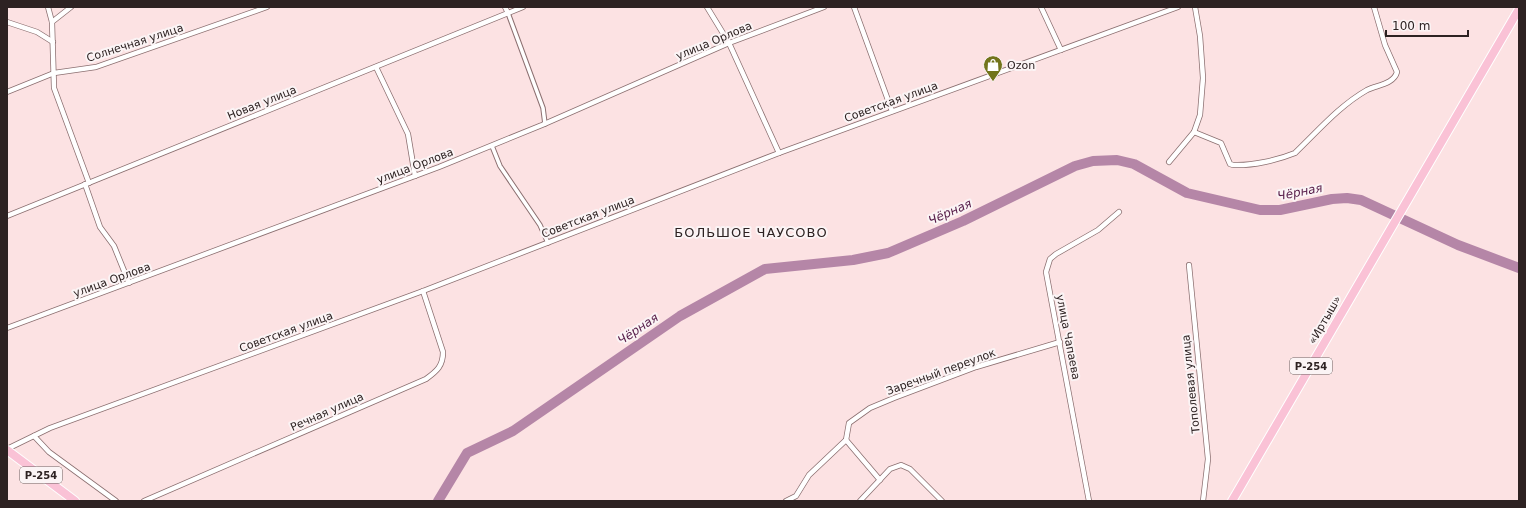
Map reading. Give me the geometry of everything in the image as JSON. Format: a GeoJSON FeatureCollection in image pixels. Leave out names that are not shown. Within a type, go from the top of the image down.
{"type":"FeatureCollection","features":[{"type":"Feature","properties":{"kind":"highway","name":"«Иртыш»"},"geometry":{"type":"LineString","coordinates":[[1232,501],[1519,9]]}},
{"type":"Feature","properties":{"kind":"highway","name":"Р-254"},"geometry":{"type":"LineString","coordinates":[[7,449],[75,501]]}},
{"type":"Feature","properties":{"kind":"street"},"geometry":{"type":"LineString","coordinates":[[48,7],[52,22],[54,88],[87,184],[100,228],[114,246],[129,283]]}},
{"type":"Feature","properties":{"kind":"street","name":"Солнечная улица"},"geometry":{"type":"LineString","coordinates":[[7,92],[54,73],[96,67],[267,7]]}},
{"type":"Feature","properties":{"kind":"street"},"geometry":{"type":"LineString","coordinates":[[505,7],[543,108],[545,124]]}},
{"type":"Feature","properties":{"kind":"street","name":"Новая улица"},"geometry":{"type":"LineString","coordinates":[[7,216],[523,7]]}},
{"type":"Feature","properties":{"kind":"street"},"geometry":{"type":"LineString","coordinates":[[707,7],[729,43],[779,153]]}},
{"type":"Feature","properties":{"kind":"street","name":"улица Орлова"},"geometry":{"type":"LineString","coordinates":[[7,328],[492,146],[729,43],[824,7]]}},
{"type":"Feature","properties":{"kind":"street"},"geometry":{"type":"LineString","coordinates":[[854,7],[892,111]]}},
{"type":"Feature","properties":{"kind":"street"},"geometry":{"type":"LineString","coordinates":[[1041,7],[1061,50]]}},
{"type":"Feature","properties":{"kind":"street","name":"Советская улица"},"geometry":{"type":"LineString","coordinates":[[7,449],[50,428],[423,291],[779,153],[1178,7]]}},
{"type":"Feature","properties":{"kind":"street"},"geometry":{"type":"LineString","coordinates":[[1169,162],[1194,132],[1200,115],[1203,78],[1196,7]]}},
{"type":"Feature","properties":{"kind":"street"},"geometry":{"type":"LineString","coordinates":[[1194,132],[1221,143],[1230,164],[1233,165],[1286,157],[1295,152],[1345,104],[1368,89],[1392,80],[1396,76],[1397,72],[1385,45],[1374,7]]}},
{"type":"Feature","properties":{"kind":"street"},"geometry":{"type":"LineString","coordinates":[[52,22],[70,8]]}},
{"type":"Feature","properties":{"kind":"street"},"geometry":{"type":"LineString","coordinates":[[7,22],[37,32],[53,42]]}},
{"type":"Feature","properties":{"kind":"street"},"geometry":{"type":"LineString","coordinates":[[376,67],[408,134],[415,176]]}},
{"type":"Feature","properties":{"kind":"street"},"geometry":{"type":"LineString","coordinates":[[492,146],[500,166],[540,225],[548,243]]}},
{"type":"Feature","properties":{"kind":"street","name":"улица Чапаева"},"geometry":{"type":"LineString","coordinates":[[1089,501],[1046,272],[1048,265],[1056,254],[1098,230],[1119,212]]}},
{"type":"Feature","properties":{"kind":"street","name":"Тополевая улица"},"geometry":{"type":"LineString","coordinates":[[1189,265],[1208,460],[1203,501]]}},
{"type":"Feature","properties":{"kind":"street","name":"Речная улица"},"geometry":{"type":"LineString","coordinates":[[144,501],[426,379],[438,370],[443,362],[443,352],[423,291]]}},
{"type":"Feature","properties":{"kind":"street","name":"Заречный переулок"},"geometry":{"type":"LineString","coordinates":[[846,440],[849,423],[870,408],[976,367],[1060,342]]}},
{"type":"Feature","properties":{"kind":"street"},"geometry":{"type":"LineString","coordinates":[[34,436],[49,452],[116,501]]}},
{"type":"Feature","properties":{"kind":"street"},"geometry":{"type":"LineString","coordinates":[[786,501],[796,496],[809,476],[846,440],[880,480]]}},
{"type":"Feature","properties":{"kind":"street"},"geometry":{"type":"LineString","coordinates":[[860,501],[890,470],[901,465],[910,469],[942,501]]}},
{"type":"Feature","properties":{"kind":"waterway","name":"Чёрная"},"geometry":{"type":"LineString","coordinates":[[438,501],[467,453],[513,431],[680,316],[765,269],[853,260],[888,253],[963,221],[1075,166],[1093,161],[1117,160],[1134,164],[1187,193],[1260,210],[1280,210],[1332,199],[1347,198],[1361,200],[1458,245],[1519,268]]}},
{"type":"Feature","properties":{"kind":"place","name":"Ozon"},"geometry":{"type":"Point","coordinates":[993,82]}},
{"type":"Feature","properties":{"kind":"district","name":"БОЛЬШОЕ ЧАУСОВО"},"geometry":{"type":"Point","coordinates":[751,232]}}]}
